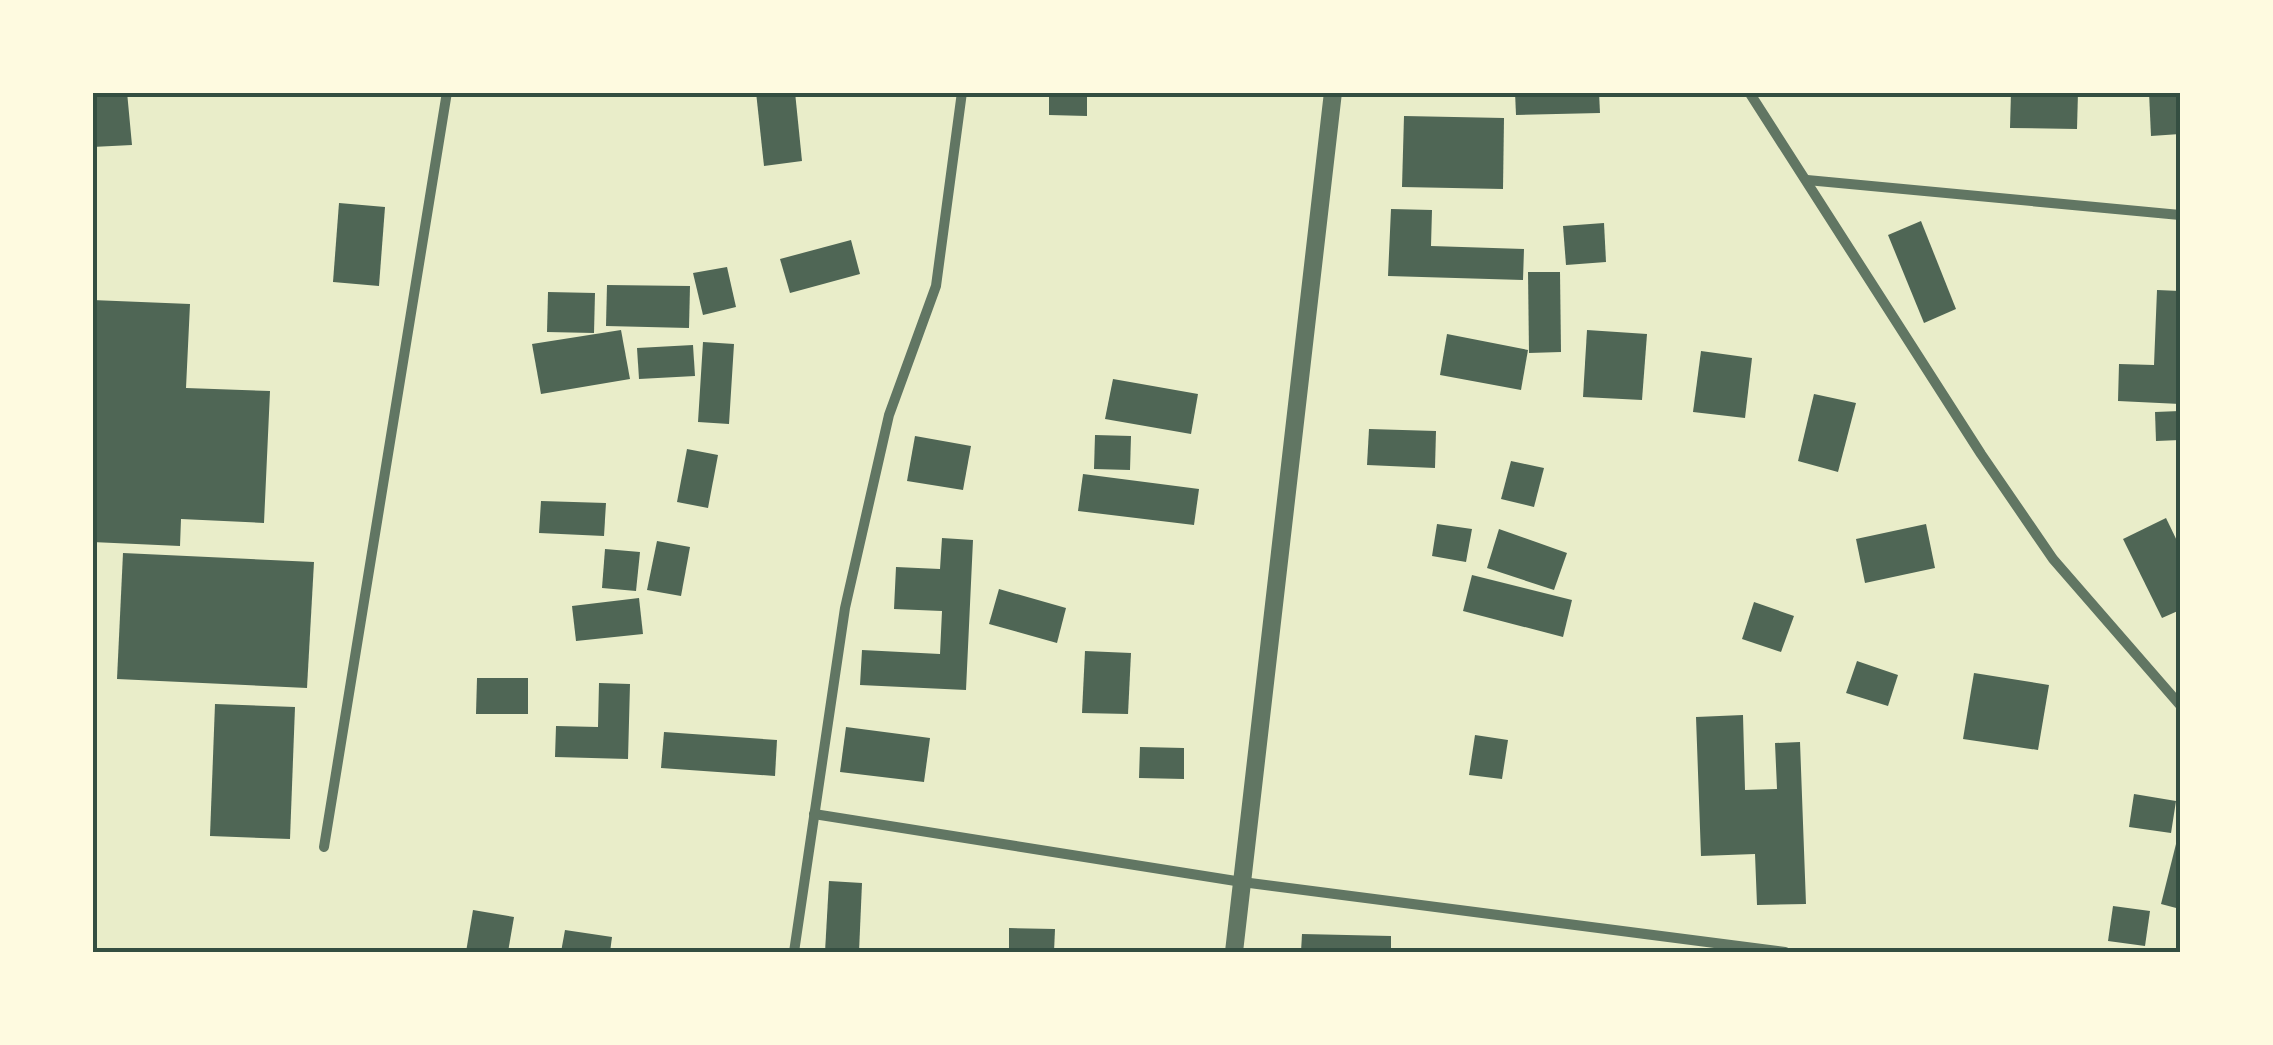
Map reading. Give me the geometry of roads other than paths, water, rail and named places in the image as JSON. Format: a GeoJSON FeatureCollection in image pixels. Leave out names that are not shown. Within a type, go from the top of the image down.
{"type":"FeatureCollection","features":[{"type":"Feature","properties":{"kind":"street"},"geometry":{"type":"LineString","coordinates":[[324,847],[448,92]]}},
{"type":"Feature","properties":{"kind":"street"},"geometry":{"type":"LineString","coordinates":[[794,952],[845,608],[890,415],[936,286],[962,92]]}},
{"type":"Feature","properties":{"kind":"street"},"geometry":{"type":"LineString","coordinates":[[1234,952],[1334,92]]}},
{"type":"Feature","properties":{"kind":"street"},"geometry":{"type":"LineString","coordinates":[[1749,92],[1980,454],[2053,559],[2180,705]]}},
{"type":"Feature","properties":{"kind":"street"},"geometry":{"type":"LineString","coordinates":[[1806,180],[2180,215]]}},
{"type":"Feature","properties":{"kind":"street"},"geometry":{"type":"LineString","coordinates":[[814,814],[1242,882],[1786,952]]}}]}
